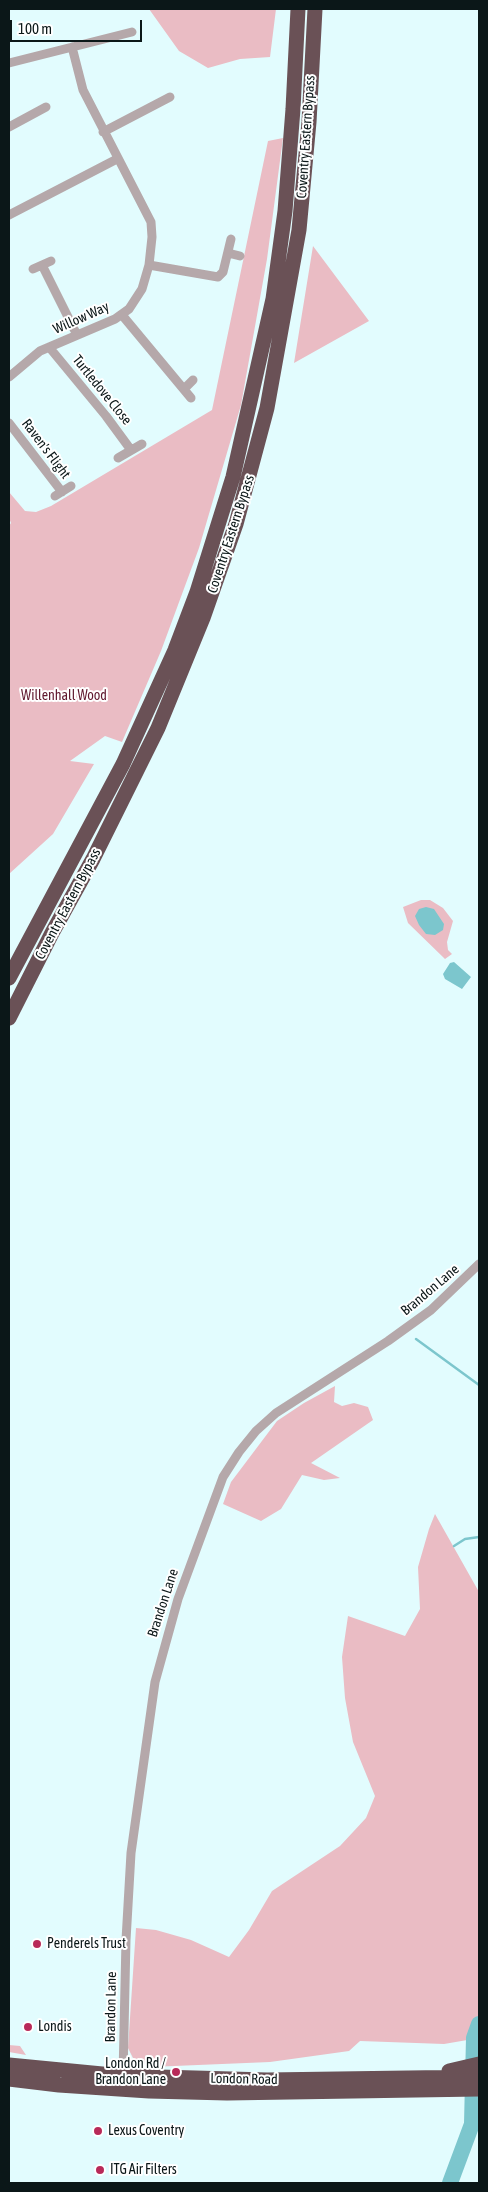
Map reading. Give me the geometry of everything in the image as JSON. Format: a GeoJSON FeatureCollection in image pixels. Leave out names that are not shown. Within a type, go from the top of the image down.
{"type":"FeatureCollection","features":[{"type":"Feature","properties":{"kind":"highway","name":"Coventry Eastern Bypass"},"geometry":{"type":"LineString","coordinates":[[9,978],[123,764],[167,667],[197,592],[233,476],[273,300],[285,211],[294,109],[298,9]]}},
{"type":"Feature","properties":{"kind":"highway","name":"Coventry Eastern Bypass"},"geometry":{"type":"LineString","coordinates":[[9,1018],[52,932],[97,851],[158,728],[203,618],[236,524],[267,408],[299,230],[309,122],[315,9]]}},
{"type":"Feature","properties":{"kind":"highway"},"geometry":{"type":"LineString","coordinates":[[443,2079],[479,2064]]}},
{"type":"Feature","properties":{"kind":"highway","name":"London Road"},"geometry":{"type":"LineString","coordinates":[[9,2065],[123,2076],[267,2080],[426,2076],[479,2089]]}},
{"type":"Feature","properties":{"kind":"highway","name":"London Road"},"geometry":{"type":"LineString","coordinates":[[9,2079],[59,2085],[149,2091],[227,2093],[479,2076]]}},
{"type":"Feature","properties":{"kind":"street"},"geometry":{"type":"LineString","coordinates":[[9,63],[132,32]]}},
{"type":"Feature","properties":{"kind":"street","name":"Willow Way"},"geometry":{"type":"LineString","coordinates":[[9,377],[35,354],[122,314],[138,298],[148,265],[152,237],[151,222],[83,90],[72,47]]}},
{"type":"Feature","properties":{"kind":"street"},"geometry":{"type":"LineString","coordinates":[[103,132],[170,97]]}},
{"type":"Feature","properties":{"kind":"street"},"geometry":{"type":"LineString","coordinates":[[10,124],[46,107]]}},
{"type":"Feature","properties":{"kind":"street"},"geometry":{"type":"LineString","coordinates":[[9,215],[117,159]]}},
{"type":"Feature","properties":{"kind":"street"},"geometry":{"type":"LineString","coordinates":[[148,265],[215,278],[223,272],[230,239]]}},
{"type":"Feature","properties":{"kind":"street"},"geometry":{"type":"LineString","coordinates":[[228,253],[240,256]]}},
{"type":"Feature","properties":{"kind":"street"},"geometry":{"type":"LineString","coordinates":[[33,269],[51,261]]}},
{"type":"Feature","properties":{"kind":"street"},"geometry":{"type":"LineString","coordinates":[[42,265],[77,335]]}},
{"type":"Feature","properties":{"kind":"street"},"geometry":{"type":"LineString","coordinates":[[122,314],[191,398]]}},
{"type":"Feature","properties":{"kind":"street","name":"Turtledove Close"},"geometry":{"type":"LineString","coordinates":[[49,347],[106,416],[131,450]]}},
{"type":"Feature","properties":{"kind":"street"},"geometry":{"type":"LineString","coordinates":[[184,389],[193,380]]}},
{"type":"Feature","properties":{"kind":"street","name":"Raven's Flight"},"geometry":{"type":"LineString","coordinates":[[9,423],[58,494],[71,486]]}},
{"type":"Feature","properties":{"kind":"street"},"geometry":{"type":"LineString","coordinates":[[118,458],[142,444]]}},
{"type":"Feature","properties":{"kind":"street","name":"Brandon Lane"},"geometry":{"type":"LineString","coordinates":[[123,2076],[126,1940],[131,1853],[155,1682],[162,1649],[181,1590],[223,1477],[239,1452],[256,1431],[276,1413],[416,1321],[456,1288],[479,1264]]}},
{"type":"Feature","properties":{"kind":"green space"},"geometry":{"type":"Polygon","coordinates":[[[149,9],[276,9],[270,57],[240,59],[208,68],[179,51],[149,9]]]}},
{"type":"Feature","properties":{"kind":"green space","name":"Willenhall Wood"},"geometry":{"type":"Polygon","coordinates":[[[283,138],[267,259],[241,405],[199,548],[161,651],[122,742],[105,736],[70,761],[94,764],[53,834],[9,874],[9,526],[11,523],[9,518],[9,492],[25,511],[36,512],[51,506],[212,410],[268,141],[283,138]]]}},
{"type":"Feature","properties":{"kind":"green space"},"geometry":{"type":"Polygon","coordinates":[[[313,246],[369,321],[294,363],[313,246]]]}},
{"type":"Feature","properties":{"kind":"green space"},"geometry":{"type":"Polygon","coordinates":[[[421,900],[430,900],[443,908],[453,921],[447,942],[448,950],[452,954],[445,959],[408,923],[403,907],[421,900]]]}},
{"type":"Feature","properties":{"kind":"green space"},"geometry":{"type":"Polygon","coordinates":[[[335,1386],[334,1402],[342,1406],[354,1403],[368,1407],[373,1420],[311,1463],[340,1478],[324,1480],[302,1475],[281,1509],[261,1521],[223,1504],[231,1482],[277,1421],[335,1386]]]}},
{"type":"Feature","properties":{"kind":"green space"},"geometry":{"type":"Polygon","coordinates":[[[435,1514],[479,1592],[479,2038],[444,2044],[360,2041],[349,2051],[270,2062],[150,2067],[133,2058],[128,2048],[136,1928],[156,1930],[191,1940],[229,1957],[249,1930],[272,1891],[340,1846],[366,1818],[375,1796],[353,1742],[345,1698],[342,1657],[348,1616],[405,1636],[420,1609],[418,1567],[435,1514]]]}},
{"type":"Feature","properties":{"kind":"green space"},"geometry":{"type":"Polygon","coordinates":[[[9,2045],[20,2046],[26,2055],[9,2052],[9,2045]]]}},
{"type":"Feature","properties":{"kind":"water"},"geometry":{"type":"Polygon","coordinates":[[[426,907],[434,909],[444,924],[443,930],[435,935],[426,934],[415,916],[419,909],[426,907]]]}},
{"type":"Feature","properties":{"kind":"water"},"geometry":{"type":"Polygon","coordinates":[[[454,962],[471,977],[462,989],[445,979],[443,974],[450,963],[454,962]]]}},
{"type":"Feature","properties":{"kind":"waterway"},"geometry":{"type":"LineString","coordinates":[[416,1339],[479,1385]]}},
{"type":"Feature","properties":{"kind":"waterway"},"geometry":{"type":"LineString","coordinates":[[454,1546],[465,1539],[479,1537]]}},
{"type":"Feature","properties":{"kind":"waterway"},"geometry":{"type":"LineString","coordinates":[[450,2183],[472,2124],[474,2038],[479,2024]]}},
{"type":"Feature","properties":{"kind":"place","name":"Penderels Trust"},"geometry":{"type":"Point","coordinates":[37,1944]}},
{"type":"Feature","properties":{"kind":"place","name":"Londis"},"geometry":{"type":"Point","coordinates":[28,2027]}},
{"type":"Feature","properties":{"kind":"place","name":"London Rd / Brandon Lane"},"geometry":{"type":"Point","coordinates":[176,2072]}},
{"type":"Feature","properties":{"kind":"place","name":"Lexus Coventry"},"geometry":{"type":"Point","coordinates":[98,2131]}},
{"type":"Feature","properties":{"kind":"place","name":"ITG Air Filters"},"geometry":{"type":"Point","coordinates":[100,2170]}}]}
